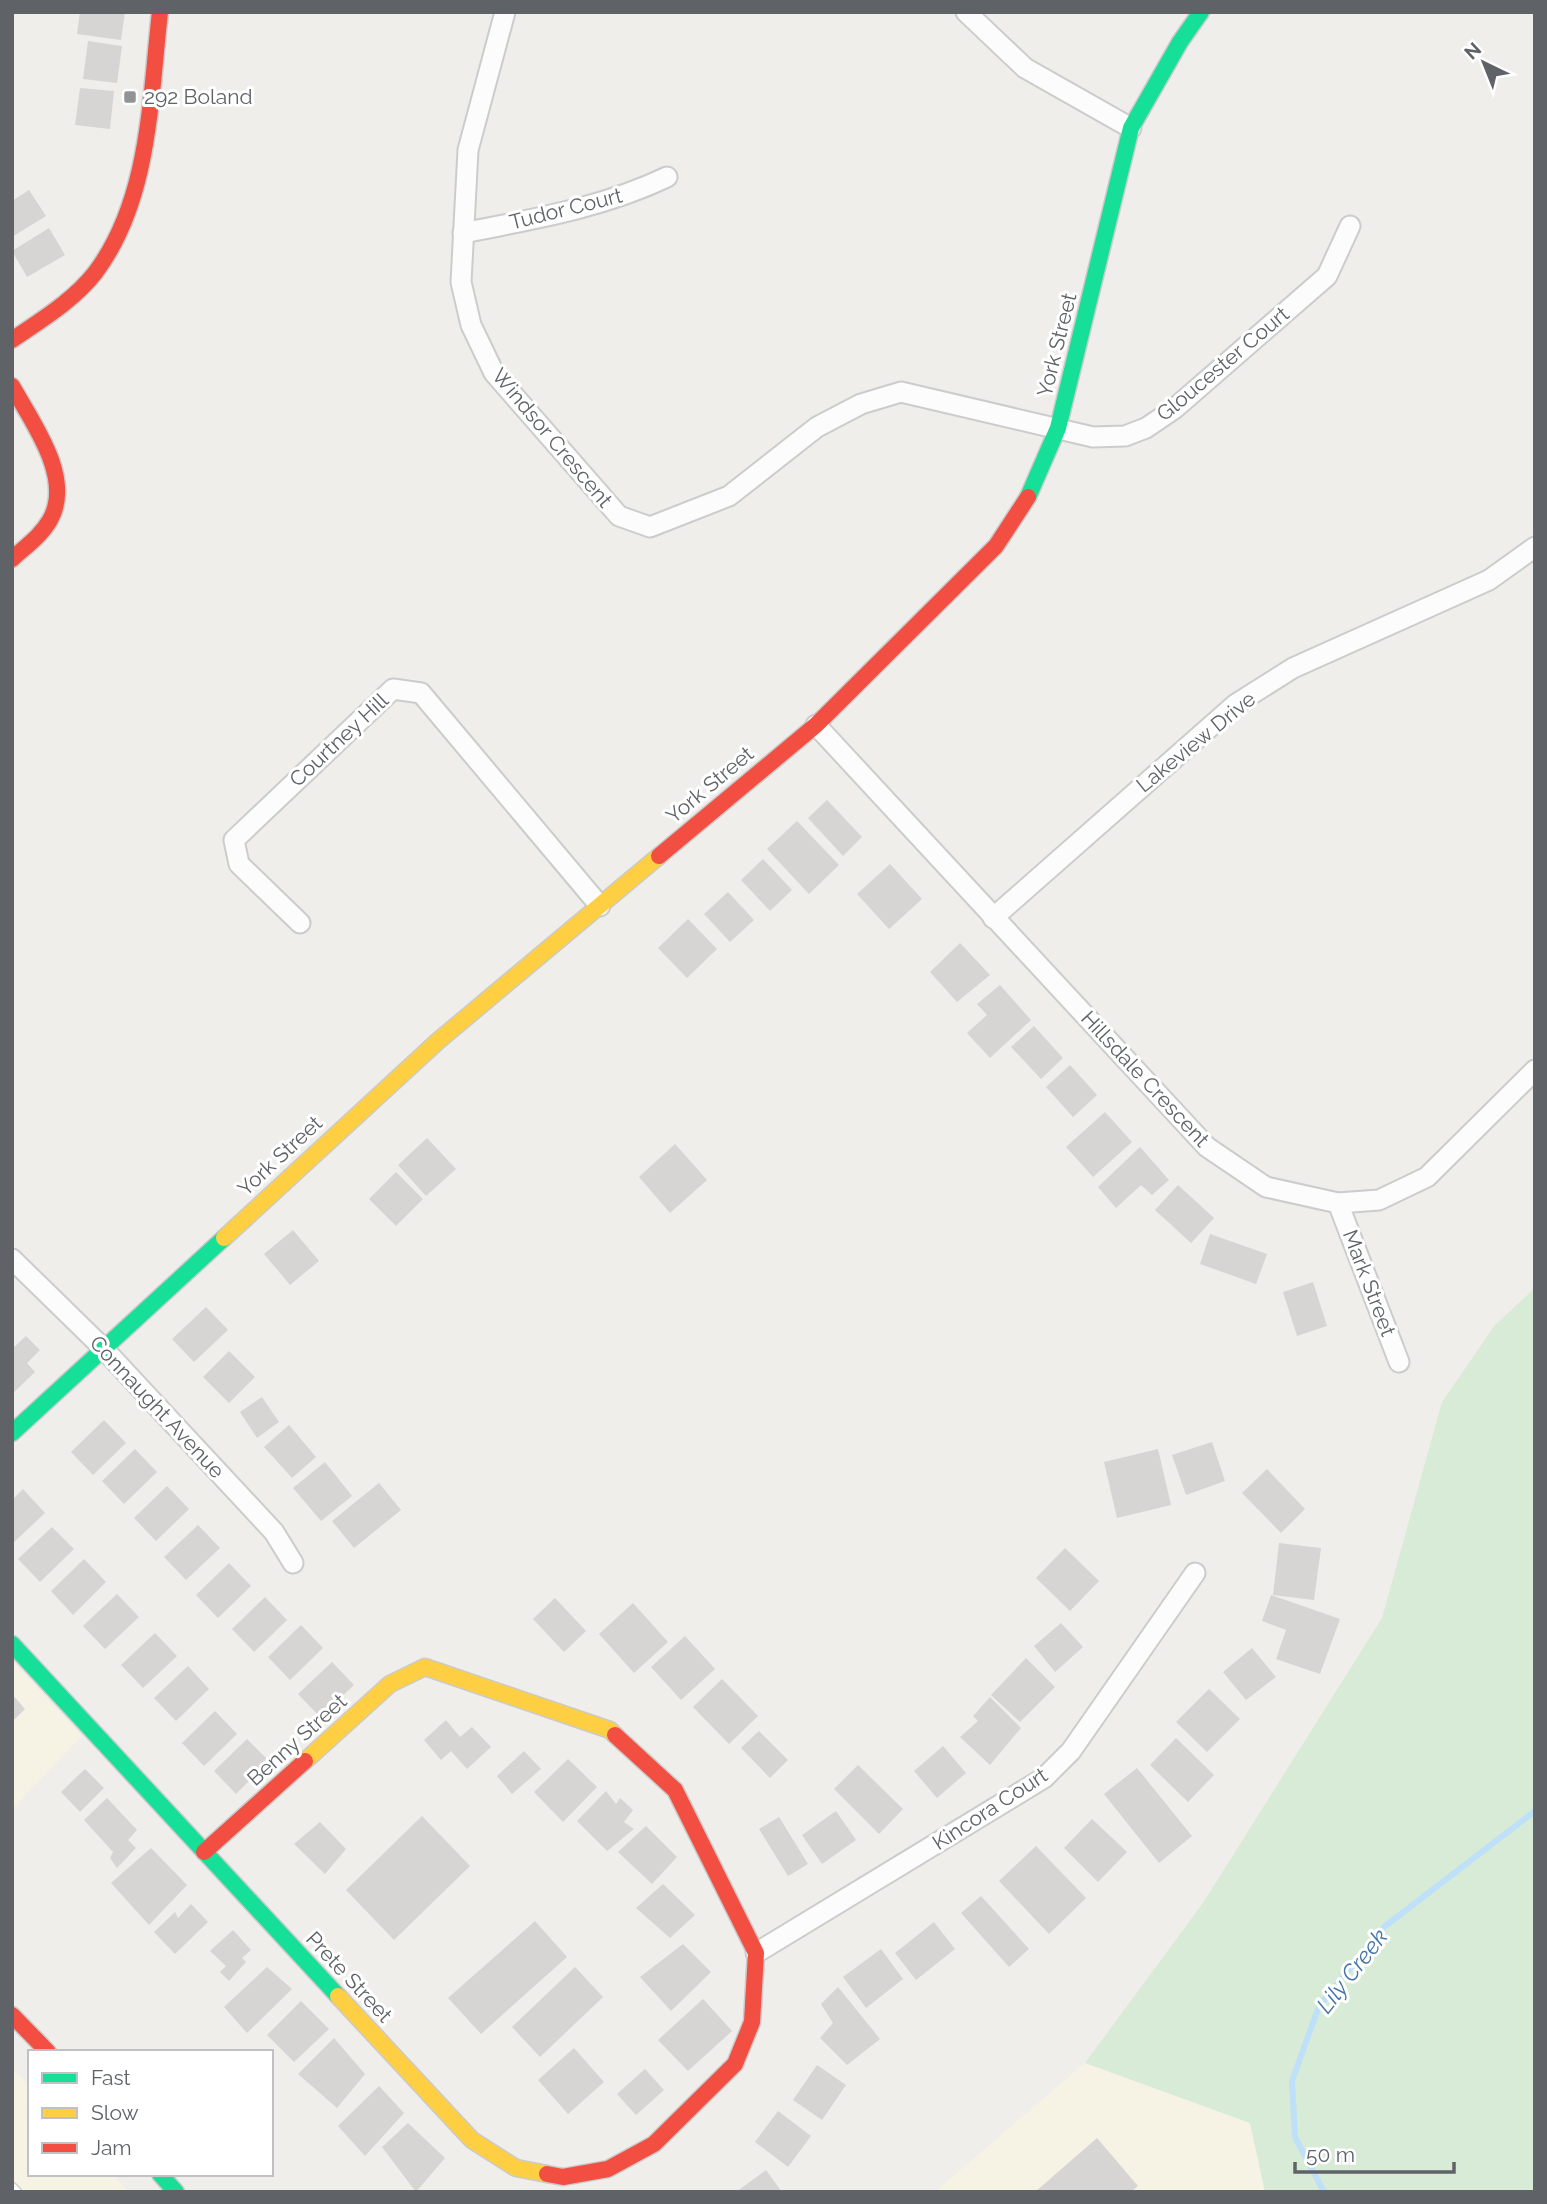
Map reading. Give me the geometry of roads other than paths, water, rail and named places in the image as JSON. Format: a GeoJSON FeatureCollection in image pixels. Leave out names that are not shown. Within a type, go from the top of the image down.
{"type":"FeatureCollection","features":[{"type":"Feature","properties":{"kind":"street"},"geometry":{"type":"LineString","coordinates":[[12,340],[78,292],[94,274],[124,227],[133,202],[160,12]]}},
{"type":"Feature","properties":{"kind":"street","name":"Windsor Crescent"},"geometry":{"type":"LineString","coordinates":[[505,12],[468,150],[461,282],[471,325],[494,373],[619,516],[650,527],[730,496],[817,427],[860,404],[901,392],[1058,428]]}},
{"type":"Feature","properties":{"kind":"street"},"geometry":{"type":"LineString","coordinates":[[966,12],[1025,68],[1131,128]]}},
{"type":"Feature","properties":{"kind":"street","name":"York Street"},"geometry":{"type":"LineString","coordinates":[[12,1433],[438,1041],[816,725],[996,546],[1031,492],[1058,428],[1131,128],[1180,42],[1201,12]]}},
{"type":"Feature","properties":{"kind":"street","name":"Tudor Court"},"geometry":{"type":"LineString","coordinates":[[463,233],[562,214],[636,192],[667,177]]}},
{"type":"Feature","properties":{"kind":"street","name":"Gloucester Court"},"geometry":{"type":"LineString","coordinates":[[1058,428],[1093,437],[1125,436],[1146,428],[1174,409],[1327,276],[1350,226]]}},
{"type":"Feature","properties":{"kind":"street"},"geometry":{"type":"LineString","coordinates":[[12,386],[52,465],[58,498],[50,520],[12,559]]}},
{"type":"Feature","properties":{"kind":"street","name":"Lakeview Drive"},"geometry":{"type":"LineString","coordinates":[[993,918],[1236,704],[1293,668],[1489,580],[1535,547]]}},
{"type":"Feature","properties":{"kind":"street","name":"Courtney Hill"},"geometry":{"type":"LineString","coordinates":[[300,923],[239,864],[234,840],[258,814],[393,689],[421,693],[600,906]]}},
{"type":"Feature","properties":{"kind":"street","name":"Hillsdale Crescent"},"geometry":{"type":"LineString","coordinates":[[816,725],[1207,1147],[1266,1187],[1338,1203],[1379,1200],[1427,1177],[1535,1070]]}},
{"type":"Feature","properties":{"kind":"street","name":"Mark Street"},"geometry":{"type":"LineString","coordinates":[[1338,1203],[1399,1363]]}},
{"type":"Feature","properties":{"kind":"street","name":"Connaught Avenue"},"geometry":{"type":"LineString","coordinates":[[12,1259],[102,1348],[274,1532],[293,1563]]}},
{"type":"Feature","properties":{"kind":"street","name":"Kincora Court"},"geometry":{"type":"LineString","coordinates":[[756,1953],[1044,1778],[1071,1751],[1195,1573]]}},
{"type":"Feature","properties":{"kind":"street","name":"Prete Street"},"geometry":{"type":"LineString","coordinates":[[12,1644],[472,2140],[516,2168],[563,2177],[608,2169],[654,2144],[735,2064],[752,2022],[756,1953]]}},
{"type":"Feature","properties":{"kind":"street","name":"Benny Street"},"geometry":{"type":"LineString","coordinates":[[204,1852],[390,1684],[425,1667],[610,1730],[675,1790],[756,1953]]}},
{"type":"Feature","properties":{"kind":"street"},"geometry":{"type":"LineString","coordinates":[[12,2015],[46,2050]]}},
{"type":"Feature","properties":{"kind":"street"},"geometry":{"type":"LineString","coordinates":[[162,2176],[176,2192]]}},
{"type":"Feature","properties":{"kind":"waterway","name":"Lily Creek"},"geometry":{"type":"LineString","coordinates":[[1324,2192],[1295,2137],[1292,2081],[1319,2006],[1384,1927],[1535,1811]]}},
{"type":"Feature","properties":{"kind":"place","name":"292 Boland"},"geometry":{"type":"Point","coordinates":[130,97]}}]}
